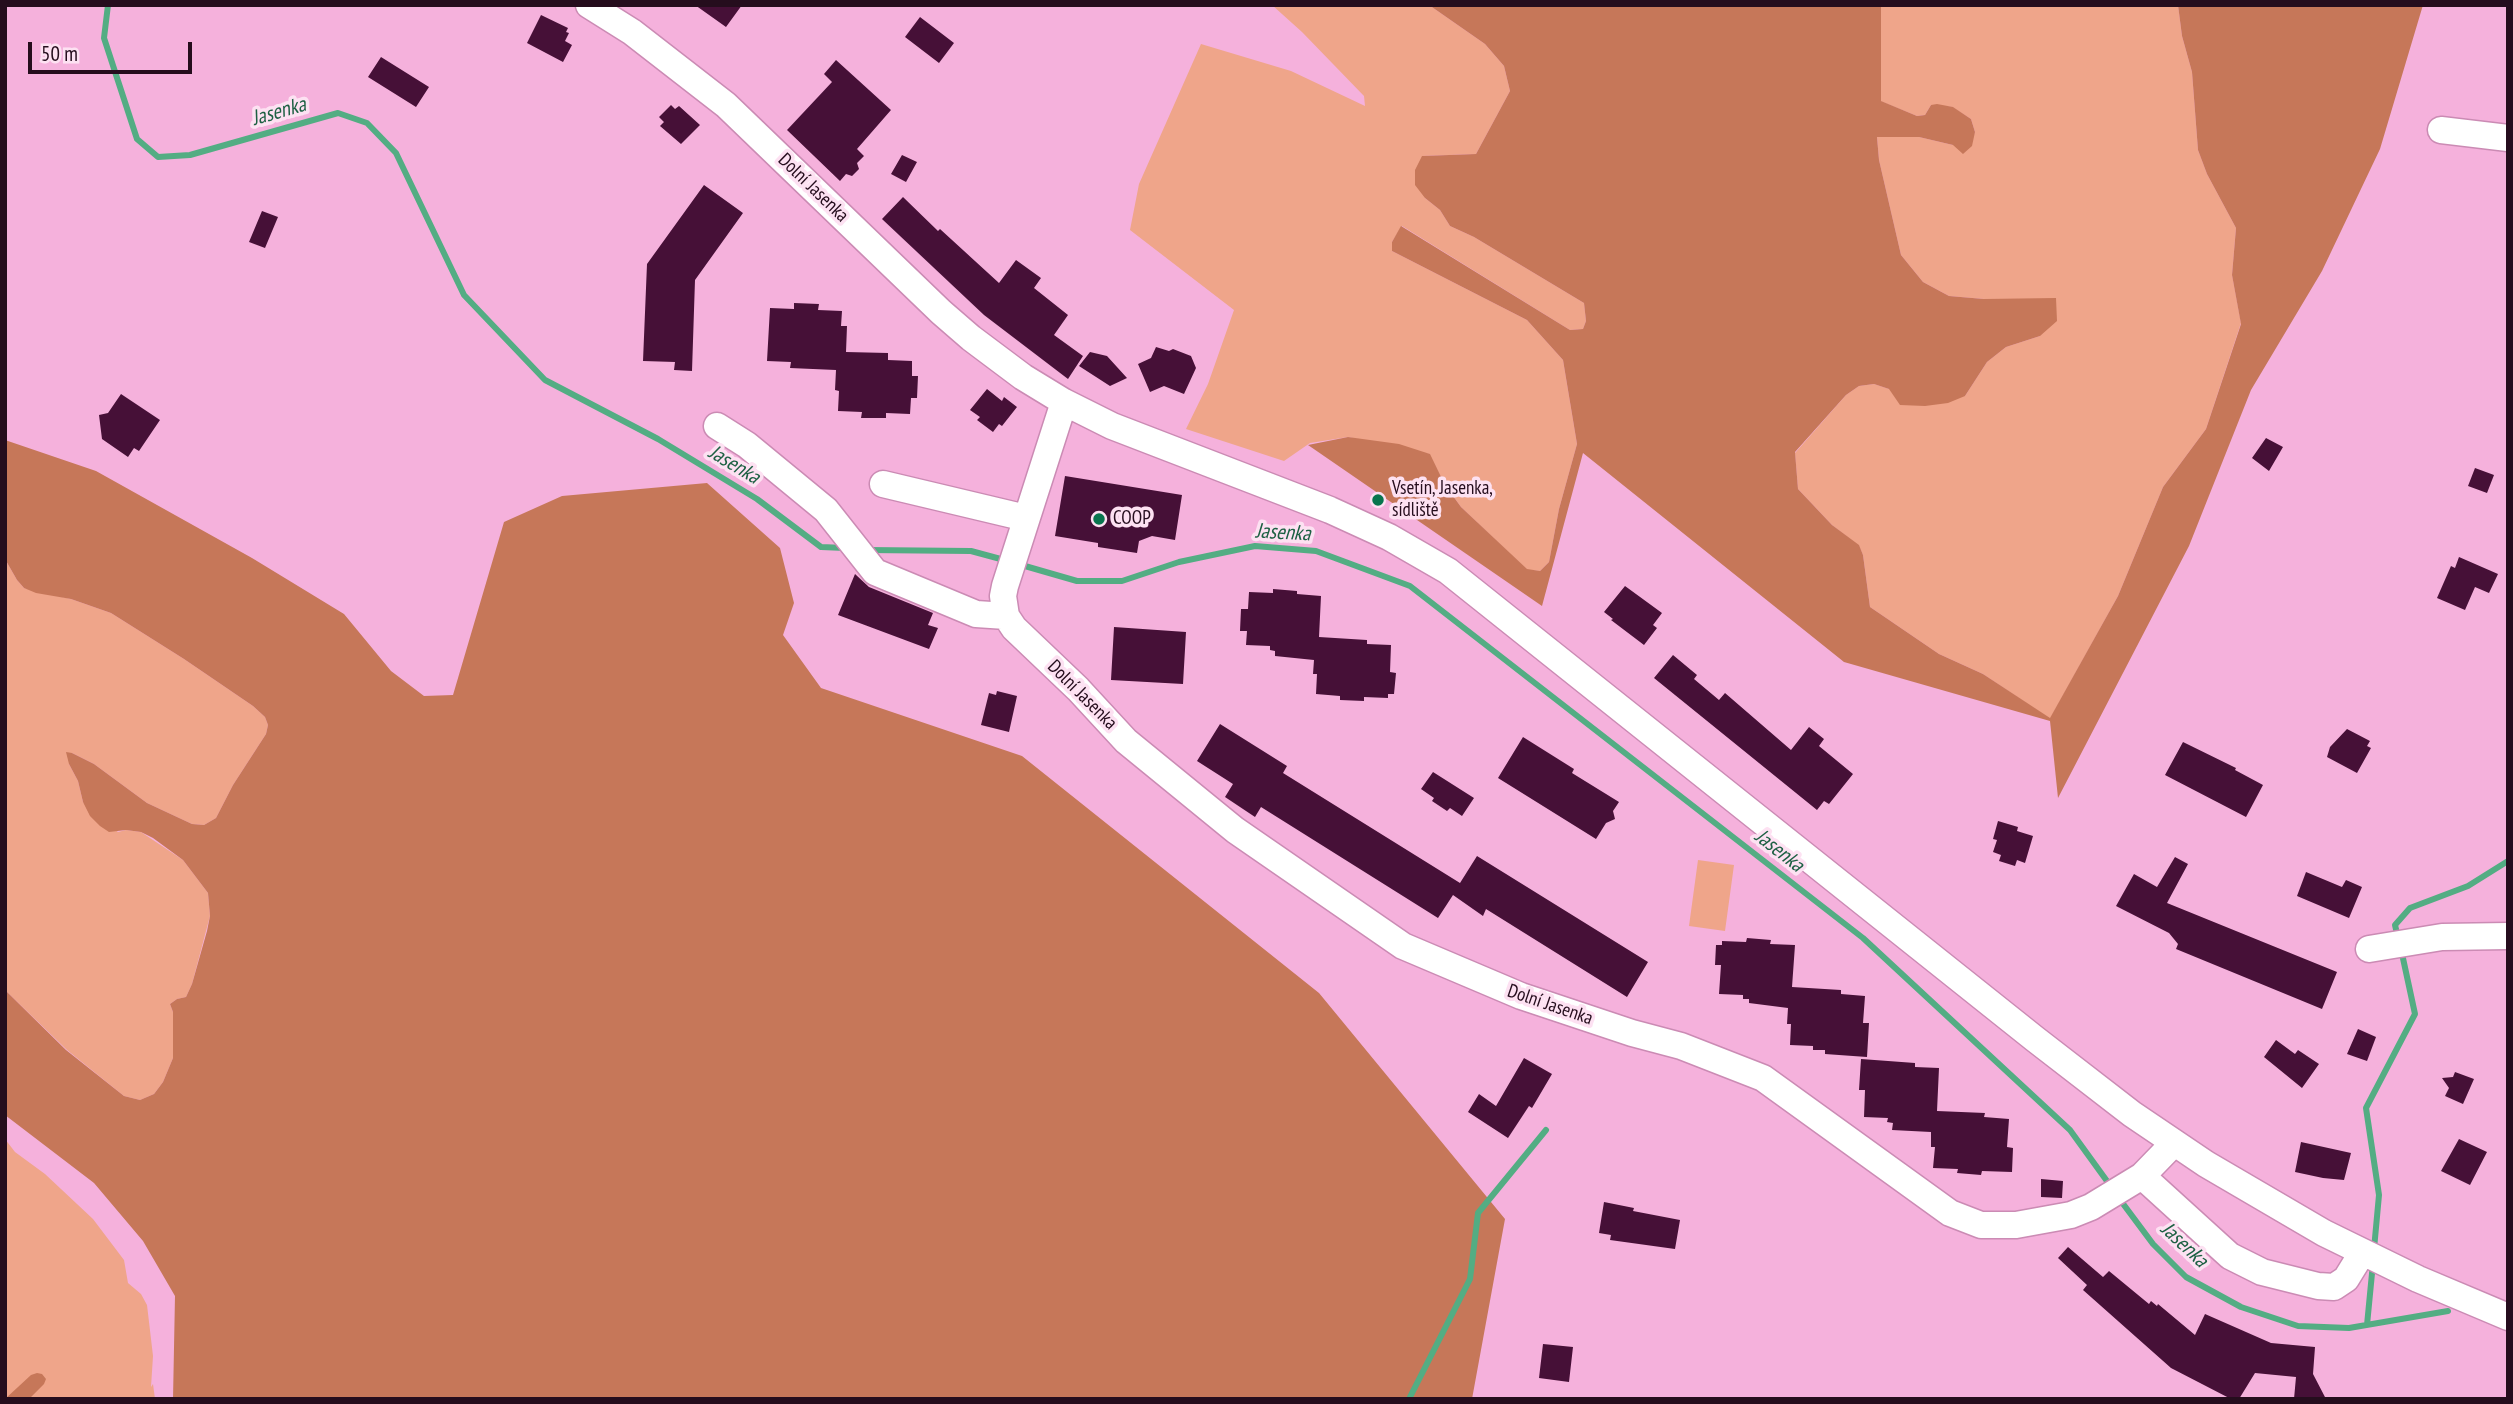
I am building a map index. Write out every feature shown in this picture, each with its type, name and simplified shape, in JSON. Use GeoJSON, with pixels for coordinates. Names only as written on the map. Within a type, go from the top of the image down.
{"type":"FeatureCollection","features":[{"type":"Feature","properties":{"kind":"street","name":"Dolní Jasenka"},"geometry":{"type":"LineString","coordinates":[[589,5],[632,32],[726,105],[971,338],[1023,377],[1064,402],[1112,426],[1358,523],[1448,571],[2035,1040],[2174,1143],[2277,1207],[2371,1257],[2508,1317]]}},
{"type":"Feature","properties":{"kind":"street"},"geometry":{"type":"LineString","coordinates":[[2441,130],[2508,138]]}},
{"type":"Feature","properties":{"kind":"street"},"geometry":{"type":"LineString","coordinates":[[717,426],[747,445],[826,510],[875,572],[976,614],[1006,616],[1003,596],[1005,586],[1064,402]]}},
{"type":"Feature","properties":{"kind":"street"},"geometry":{"type":"LineString","coordinates":[[883,484],[1026,518]]}},
{"type":"Feature","properties":{"kind":"street","name":"Dolní Jasenka"},"geometry":{"type":"LineString","coordinates":[[1006,616],[1014,628],[1126,741],[1235,830],[1403,946],[1521,996],[1632,1033],[1681,1046],[1763,1078],[1950,1213],[1981,1224],[2017,1225],[2071,1215],[2102,1202],[2142,1176],[2174,1143]]}},
{"type":"Feature","properties":{"kind":"street"},"geometry":{"type":"LineString","coordinates":[[2369,950],[2442,937],[2508,936]]}},
{"type":"Feature","properties":{"kind":"street"},"geometry":{"type":"LineString","coordinates":[[2142,1176],[2230,1256],[2262,1272],[2318,1286],[2334,1287],[2371,1257]]}},
{"type":"Feature","properties":{"kind":"shaded area"},"geometry":{"type":"Polygon","coordinates":[[[1272,5],[1429,5],[1485,44],[1504,66],[1510,91],[1476,154],[1422,156],[1425,198],[1440,210],[1450,226],[1474,237],[1584,303],[1586,321],[1583,329],[1570,330],[1402,226],[1392,242],[1392,251],[1527,320],[1563,360],[1577,444],[1559,509],[1549,562],[1540,571],[1527,570],[1461,507],[1445,485],[1429,454],[1348,437],[1310,443],[1284,461],[1186,429],[1208,384],[1234,310],[1130,230],[1139,184],[1201,44],[1291,71],[1365,106],[1364,96],[1272,5]]]}},
{"type":"Feature","properties":{"kind":"shaded area"},"geometry":{"type":"Polygon","coordinates":[[[1429,5],[1881,5],[1881,101],[1917,116],[1925,115],[1931,105],[1953,107],[1971,119],[1975,132],[1972,146],[1963,154],[1953,145],[1919,137],[1877,137],[1879,160],[1901,255],[1923,282],[1949,296],[1984,299],[2056,298],[2057,321],[2040,336],[2006,347],[1987,362],[1965,396],[1948,403],[1900,405],[1889,389],[1874,384],[1859,386],[1846,395],[1795,452],[1798,489],[1832,525],[1859,545],[1863,555],[1870,607],[1939,654],[1983,674],[2050,718],[2118,596],[2163,487],[2206,429],[2241,324],[2232,275],[2236,228],[2207,174],[2198,150],[2192,72],[2182,36],[2178,5],[2423,5],[2380,149],[2322,271],[2251,390],[2189,546],[2058,798],[2050,721],[1844,662],[1583,453],[1542,606],[1308,445],[1348,437],[1399,444],[1430,454],[1445,485],[1461,507],[1527,569],[1540,571],[1549,562],[1559,509],[1577,444],[1563,360],[1527,320],[1392,251],[1392,242],[1401,226],[1570,330],[1583,329],[1586,321],[1584,303],[1474,237],[1450,226],[1440,210],[1425,198],[1415,185],[1415,170],[1422,156],[1476,154],[1510,91],[1504,66],[1485,44],[1429,5]]]}},
{"type":"Feature","properties":{"kind":"shaded area"},"geometry":{"type":"Polygon","coordinates":[[[1881,5],[2178,5],[2182,36],[2192,72],[2198,150],[2207,174],[2236,228],[2232,275],[2241,323],[2206,429],[2163,487],[2118,596],[2050,719],[1983,674],[1939,654],[1870,607],[1863,555],[1859,546],[1832,525],[1798,489],[1795,453],[1846,395],[1859,386],[1874,384],[1889,389],[1965,396],[1987,362],[2006,347],[2040,336],[1984,299],[1949,296],[1923,282],[1901,255],[1879,160],[1877,137],[1919,137],[1953,145],[1972,139],[1975,132],[1971,119],[1952,107],[1931,105],[1925,115],[1917,116],[1880,101],[1881,5]]]}},
{"type":"Feature","properties":{"kind":"shaded area"},"geometry":{"type":"Polygon","coordinates":[[[5,440],[96,471],[252,558],[344,614],[391,671],[424,696],[453,695],[504,522],[562,496],[707,483],[780,548],[794,603],[783,635],[821,688],[1022,756],[1319,993],[1505,1219],[1472,1399],[173,1399],[175,1296],[143,1241],[94,1183],[5,1115],[5,990],[66,1050],[124,1096],[140,1100],[154,1094],[163,1082],[173,1058],[173,1012],[170,1004],[186,997],[192,984],[210,916],[208,893],[183,860],[153,838],[141,832],[109,832],[100,826],[90,816],[83,802],[66,752],[94,764],[147,803],[192,824],[204,825],[216,818],[233,785],[266,734],[268,725],[265,717],[253,706],[111,613],[71,599],[36,593],[24,588],[5,559],[5,440]]]}},
{"type":"Feature","properties":{"kind":"shaded area"},"geometry":{"type":"Polygon","coordinates":[[[5,559],[24,588],[71,599],[111,613],[253,706],[265,717],[268,725],[266,734],[233,785],[216,818],[204,825],[192,824],[147,803],[94,764],[72,753],[69,764],[78,781],[83,802],[118,832],[141,832],[183,860],[208,893],[210,916],[192,984],[186,997],[170,1004],[173,1012],[173,1058],[163,1082],[154,1094],[140,1100],[124,1096],[67,1050],[5,990],[5,559]]]}},
{"type":"Feature","properties":{"kind":"shaded area"},"geometry":{"type":"Polygon","coordinates":[[[1698,860],[1734,865],[1725,931],[1689,926],[1698,860]]]}},
{"type":"Feature","properties":{"kind":"shaded area"},"geometry":{"type":"Polygon","coordinates":[[[5,1139],[15,1152],[45,1174],[93,1219],[124,1260],[128,1283],[141,1294],[147,1305],[153,1356],[151,1387],[153,1384],[155,1399],[5,1399],[5,1139]]]}},
{"type":"Feature","properties":{"kind":"shaded area"},"geometry":{"type":"Polygon","coordinates":[[[37,1373],[46,1379],[29,1399],[5,1399],[31,1375],[37,1373]]]}},
{"type":"Feature","properties":{"kind":"building"},"geometry":{"type":"Polygon","coordinates":[[[695,5],[742,5],[726,27],[695,5]]]}},
{"type":"Feature","properties":{"kind":"building"},"geometry":{"type":"Polygon","coordinates":[[[541,15],[568,28],[565,41],[572,45],[563,62],[527,43],[541,15]]]}},
{"type":"Feature","properties":{"kind":"building"},"geometry":{"type":"Polygon","coordinates":[[[920,17],[954,43],[939,63],[905,37],[920,17]]]}},
{"type":"Feature","properties":{"kind":"building"},"geometry":{"type":"Polygon","coordinates":[[[381,57],[429,87],[416,107],[368,77],[381,57]]]}},
{"type":"Feature","properties":{"kind":"building"},"geometry":{"type":"Polygon","coordinates":[[[836,60],[891,110],[857,149],[864,156],[857,163],[859,169],[852,176],[846,174],[840,181],[787,130],[832,82],[824,74],[836,60]]]}},
{"type":"Feature","properties":{"kind":"building"},"geometry":{"type":"Polygon","coordinates":[[[671,105],[675,109],[679,106],[700,125],[681,144],[660,126],[664,122],[659,117],[671,105]]]}},
{"type":"Feature","properties":{"kind":"building"},"geometry":{"type":"Polygon","coordinates":[[[902,155],[917,162],[906,182],[891,174],[902,155]]]}},
{"type":"Feature","properties":{"kind":"building"},"geometry":{"type":"Polygon","coordinates":[[[704,185],[743,213],[695,280],[692,371],[674,370],[675,362],[643,361],[647,264],[704,185]]]}},
{"type":"Feature","properties":{"kind":"building"},"geometry":{"type":"Polygon","coordinates":[[[903,197],[999,283],[1016,260],[1041,278],[1034,288],[1068,315],[1054,335],[1083,356],[1068,379],[984,315],[882,219],[903,197]]]}},
{"type":"Feature","properties":{"kind":"building"},"geometry":{"type":"Polygon","coordinates":[[[262,211],[278,217],[265,248],[249,242],[262,211]]]}},
{"type":"Feature","properties":{"kind":"building"},"geometry":{"type":"Polygon","coordinates":[[[794,303],[819,304],[818,310],[842,311],[841,326],[847,326],[846,352],[888,353],[888,360],[912,361],[912,376],[918,376],[917,398],[911,398],[910,414],[886,413],[886,418],[861,418],[862,412],[838,411],[836,370],[790,368],[791,362],[767,361],[770,308],[794,309],[794,303]]]}},
{"type":"Feature","properties":{"kind":"building"},"geometry":{"type":"Polygon","coordinates":[[[1156,347],[1169,351],[1173,349],[1191,356],[1196,368],[1184,394],[1164,386],[1150,392],[1138,364],[1151,358],[1156,347]]]}},
{"type":"Feature","properties":{"kind":"building"},"geometry":{"type":"Polygon","coordinates":[[[1090,352],[1107,356],[1127,378],[1110,386],[1079,366],[1090,352]]]}},
{"type":"Feature","properties":{"kind":"building"},"geometry":{"type":"Polygon","coordinates":[[[987,389],[1002,401],[1004,397],[1017,407],[1002,426],[999,424],[993,432],[977,420],[980,417],[970,410],[987,389]]]}},
{"type":"Feature","properties":{"kind":"building"},"geometry":{"type":"Polygon","coordinates":[[[121,394],[160,420],[139,451],[134,448],[128,457],[102,439],[99,415],[108,413],[121,394]]]}},
{"type":"Feature","properties":{"kind":"building"},"geometry":{"type":"Polygon","coordinates":[[[2266,438],[2283,447],[2269,471],[2252,458],[2266,438]]]}},
{"type":"Feature","properties":{"kind":"building"},"geometry":{"type":"Polygon","coordinates":[[[2475,468],[2494,475],[2487,493],[2468,486],[2475,468]]]}},
{"type":"Feature","properties":{"kind":"building","name":"COOP"},"geometry":{"type":"Polygon","coordinates":[[[1065,476],[1182,495],[1175,540],[1152,536],[1139,541],[1137,553],[1055,536],[1065,476]]]}},
{"type":"Feature","properties":{"kind":"building"},"geometry":{"type":"Polygon","coordinates":[[[2459,557],[2498,574],[2489,593],[2475,587],[2465,610],[2437,598],[2451,566],[2455,568],[2459,557]]]}},
{"type":"Feature","properties":{"kind":"building"},"geometry":{"type":"Polygon","coordinates":[[[855,574],[869,587],[933,613],[928,625],[938,628],[929,649],[838,615],[855,574]]]}},
{"type":"Feature","properties":{"kind":"building"},"geometry":{"type":"Polygon","coordinates":[[[1625,586],[1662,613],[1653,625],[1657,628],[1644,645],[1604,612],[1625,586]]]}},
{"type":"Feature","properties":{"kind":"building"},"geometry":{"type":"Polygon","coordinates":[[[1273,589],[1321,596],[1319,637],[1367,640],[1367,644],[1391,645],[1390,672],[1396,673],[1394,694],[1388,694],[1388,698],[1364,697],[1364,701],[1340,700],[1340,696],[1316,694],[1317,674],[1313,674],[1314,660],[1275,656],[1275,651],[1270,650],[1270,646],[1246,645],[1247,631],[1240,631],[1241,609],[1248,609],[1249,592],[1273,593],[1273,589]]]}},
{"type":"Feature","properties":{"kind":"building"},"geometry":{"type":"Polygon","coordinates":[[[1114,627],[1186,632],[1183,684],[1111,680],[1114,627]]]}},
{"type":"Feature","properties":{"kind":"building"},"geometry":{"type":"Polygon","coordinates":[[[1673,655],[1697,675],[1694,679],[1719,700],[1725,693],[1791,750],[1809,727],[1824,739],[1819,746],[1853,774],[1829,804],[1824,801],[1817,810],[1654,678],[1673,655]]]}},
{"type":"Feature","properties":{"kind":"building"},"geometry":{"type":"Polygon","coordinates":[[[997,691],[1017,696],[1009,732],[981,725],[989,693],[996,695],[997,691]]]}},
{"type":"Feature","properties":{"kind":"building"},"geometry":{"type":"Polygon","coordinates":[[[1220,724],[1287,766],[1283,773],[1460,883],[1477,856],[1648,962],[1627,997],[1486,909],[1483,916],[1453,895],[1438,918],[1261,807],[1255,817],[1225,797],[1233,784],[1197,761],[1220,724]]]}},
{"type":"Feature","properties":{"kind":"building"},"geometry":{"type":"Polygon","coordinates":[[[2347,729],[2370,741],[2367,746],[2371,748],[2357,773],[2327,757],[2330,747],[2347,729]]]}},
{"type":"Feature","properties":{"kind":"building"},"geometry":{"type":"Polygon","coordinates":[[[1523,737],[1574,769],[1572,773],[1619,802],[1613,811],[1615,819],[1606,823],[1596,839],[1498,778],[1523,737]]]}},
{"type":"Feature","properties":{"kind":"building"},"geometry":{"type":"Polygon","coordinates":[[[2183,742],[2236,768],[2235,770],[2263,785],[2246,817],[2165,775],[2183,742]]]}},
{"type":"Feature","properties":{"kind":"building"},"geometry":{"type":"Polygon","coordinates":[[[1433,772],[1474,798],[1462,816],[1450,808],[1447,811],[1421,789],[1433,772]]]}},
{"type":"Feature","properties":{"kind":"building"},"geometry":{"type":"Polygon","coordinates":[[[1998,821],[2018,827],[2017,831],[2033,836],[2025,863],[2017,860],[2015,866],[1999,861],[2001,855],[1993,852],[1998,821]]]}},
{"type":"Feature","properties":{"kind":"building"},"geometry":{"type":"Polygon","coordinates":[[[2175,857],[2188,864],[2167,903],[2337,972],[2322,1009],[2176,949],[2178,944],[2169,933],[2116,906],[2134,874],[2157,887],[2175,857]]]}},
{"type":"Feature","properties":{"kind":"building"},"geometry":{"type":"Polygon","coordinates":[[[2306,872],[2342,887],[2346,880],[2362,887],[2349,918],[2297,896],[2306,872]]]}},
{"type":"Feature","properties":{"kind":"building"},"geometry":{"type":"Polygon","coordinates":[[[1747,938],[1771,940],[1770,944],[1795,945],[1792,987],[1841,990],[1841,994],[1865,996],[1863,1023],[1869,1023],[1867,1057],[1825,1054],[1825,1050],[1813,1050],[1813,1046],[1790,1045],[1791,1024],[1787,1024],[1788,1008],[1749,1003],[1749,999],[1743,999],[1743,995],[1719,994],[1721,965],[1715,965],[1716,945],[1722,945],[1722,941],[1746,942],[1747,938]]]}},
{"type":"Feature","properties":{"kind":"building"},"geometry":{"type":"Polygon","coordinates":[[[2358,1029],[2376,1037],[2367,1061],[2347,1054],[2358,1029]]]}},
{"type":"Feature","properties":{"kind":"building"},"geometry":{"type":"Polygon","coordinates":[[[2276,1040],[2295,1054],[2298,1050],[2319,1064],[2302,1088],[2264,1057],[2276,1040]]]}},
{"type":"Feature","properties":{"kind":"building"},"geometry":{"type":"Polygon","coordinates":[[[1524,1058],[1552,1074],[1532,1108],[1529,1106],[1508,1138],[1468,1112],[1479,1094],[1496,1106],[1524,1058]]]}},
{"type":"Feature","properties":{"kind":"building"},"geometry":{"type":"Polygon","coordinates":[[[1861,1059],[1915,1063],[1915,1067],[1939,1068],[1937,1111],[1985,1113],[1984,1117],[2009,1119],[2007,1147],[2013,1148],[2012,1172],[1982,1171],[1981,1175],[1957,1173],[1958,1169],[1933,1168],[1935,1147],[1931,1147],[1931,1132],[1892,1130],[1893,1123],[1887,1122],[1888,1118],[1864,1117],[1865,1090],[1859,1090],[1861,1059]]]}},
{"type":"Feature","properties":{"kind":"building"},"geometry":{"type":"Polygon","coordinates":[[[2455,1072],[2474,1079],[2463,1104],[2445,1096],[2449,1088],[2442,1078],[2453,1077],[2455,1072]]]}},
{"type":"Feature","properties":{"kind":"building"},"geometry":{"type":"Polygon","coordinates":[[[2459,1139],[2487,1152],[2470,1185],[2441,1171],[2459,1139]]]}},
{"type":"Feature","properties":{"kind":"building"},"geometry":{"type":"Polygon","coordinates":[[[2301,1142],[2351,1153],[2344,1180],[2295,1172],[2301,1142]]]}},
{"type":"Feature","properties":{"kind":"building"},"geometry":{"type":"Polygon","coordinates":[[[2041,1179],[2063,1181],[2062,1198],[2041,1197],[2041,1179]]]}},
{"type":"Feature","properties":{"kind":"building"},"geometry":{"type":"Polygon","coordinates":[[[1604,1202],[1680,1220],[1675,1249],[1610,1240],[1611,1235],[1599,1233],[1604,1202]]]}},
{"type":"Feature","properties":{"kind":"building"},"geometry":{"type":"Polygon","coordinates":[[[2068,1247],[2103,1277],[2109,1271],[2149,1304],[2151,1301],[2157,1306],[2158,1304],[2195,1335],[2205,1314],[2271,1343],[2315,1347],[2313,1374],[2326,1399],[2294,1399],[2296,1377],[2255,1373],[2239,1399],[2231,1399],[2171,1368],[2083,1290],[2087,1285],[2058,1258],[2068,1247]]]}},
{"type":"Feature","properties":{"kind":"building"},"geometry":{"type":"Polygon","coordinates":[[[1543,1344],[1573,1347],[1569,1382],[1539,1378],[1543,1344]]]}},
{"type":"Feature","properties":{"kind":"waterway","name":"Jasenka"},"geometry":{"type":"LineString","coordinates":[[108,5],[104,38],[137,139],[158,157],[190,155],[338,113],[367,123],[396,153],[464,295],[545,380],[658,439],[757,499],[821,547],[845,548]]}},
{"type":"Feature","properties":{"kind":"waterway","name":"Jasenka"},"geometry":{"type":"LineString","coordinates":[[1018,564],[1077,581],[1122,581],[1179,562],[1255,546],[1316,551],[1410,586],[1863,938],[2070,1130],[2112,1188]]}},
{"type":"Feature","properties":{"kind":"waterway","name":"Jasenka"},"geometry":{"type":"LineString","coordinates":[[866,550],[971,551],[1008,561]]}},
{"type":"Feature","properties":{"kind":"waterway"},"geometry":{"type":"LineString","coordinates":[[2398,938],[2395,925],[2410,908],[2468,886],[2508,861]]}},
{"type":"Feature","properties":{"kind":"waterway"},"geometry":{"type":"LineString","coordinates":[[2374,1249],[2379,1195],[2366,1108],[2415,1014],[2401,949]]}},
{"type":"Feature","properties":{"kind":"waterway"},"geometry":{"type":"LineString","coordinates":[[1409,1399],[1470,1279],[1478,1213],[1546,1130]]}},
{"type":"Feature","properties":{"kind":"waterway","name":"Jasenka"},"geometry":{"type":"LineString","coordinates":[[2118,1197],[2153,1244],[2186,1277],[2241,1307],[2298,1326],[2349,1328],[2448,1311]]}},
{"type":"Feature","properties":{"kind":"waterway"},"geometry":{"type":"LineString","coordinates":[[2367,1325],[2373,1263]]}},
{"type":"Feature","properties":{"kind":"place","name":"Vsetín, Jasenka, sídliště"},"geometry":{"type":"Point","coordinates":[1378,500]}},
{"type":"Feature","properties":{"kind":"place","name":"COOP"},"geometry":{"type":"Point","coordinates":[1099,519]}}]}
